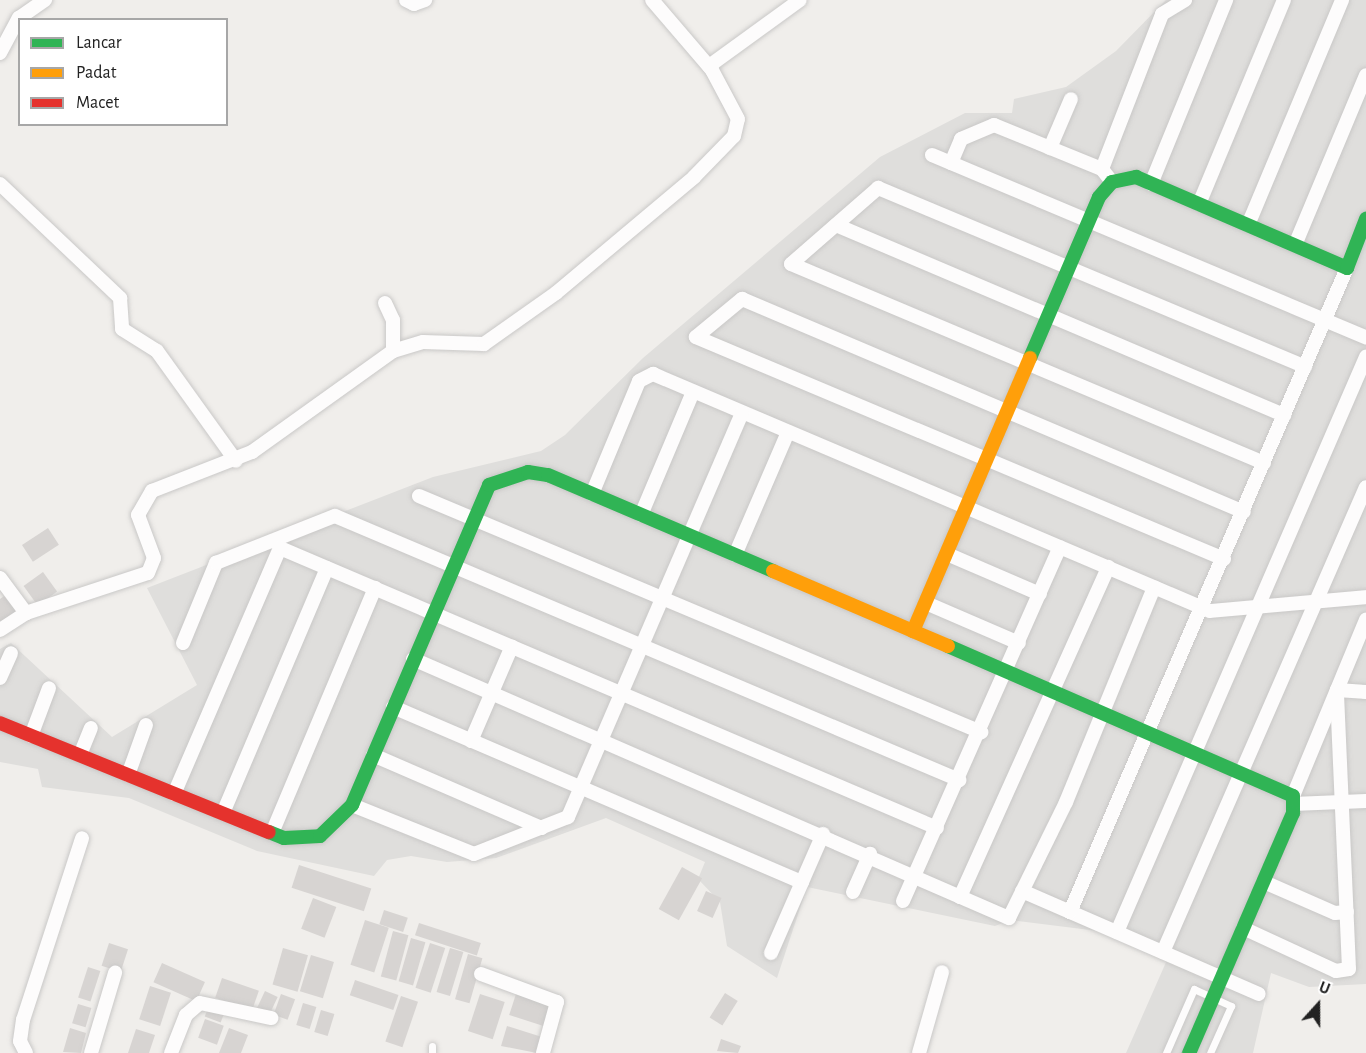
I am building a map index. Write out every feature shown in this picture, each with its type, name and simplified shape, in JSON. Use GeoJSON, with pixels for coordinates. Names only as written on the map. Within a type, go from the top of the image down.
{"type":"FeatureCollection","features":[{"type":"Feature","properties":{"kind":"street"},"geometry":{"type":"LineString","coordinates":[[19,18],[45,0]]}},
{"type":"Feature","properties":{"kind":"street"},"geometry":{"type":"LineString","coordinates":[[406,0],[414,4],[425,0]]}},
{"type":"Feature","properties":{"kind":"street"},"geometry":{"type":"LineString","coordinates":[[0,630],[26,613],[148,573],[154,558],[138,515],[147,496],[236,461],[393,351],[423,342],[484,344],[556,293],[694,177],[738,129],[710,66],[652,0]]}},
{"type":"Feature","properties":{"kind":"street"},"geometry":{"type":"LineString","coordinates":[[710,66],[801,0]]}},
{"type":"Feature","properties":{"kind":"street"},"geometry":{"type":"LineString","coordinates":[[1102,169],[1162,14],[1185,0]]}},
{"type":"Feature","properties":{"kind":"street"},"geometry":{"type":"LineString","coordinates":[[1199,204],[1284,0]]}},
{"type":"Feature","properties":{"kind":"street"},"geometry":{"type":"LineString","coordinates":[[1248,225],[1342,0]]}},
{"type":"Feature","properties":{"kind":"street"},"geometry":{"type":"LineString","coordinates":[[1151,184],[1222,1]]}},
{"type":"Feature","properties":{"kind":"street"},"geometry":{"type":"LineString","coordinates":[[0,53],[18,20]]}},
{"type":"Feature","properties":{"kind":"street"},"geometry":{"type":"LineString","coordinates":[[1295,245],[1366,75]]}},
{"type":"Feature","properties":{"kind":"street"},"geometry":{"type":"LineString","coordinates":[[1050,148],[1071,99]]}},
{"type":"Feature","properties":{"kind":"street"},"geometry":{"type":"LineString","coordinates":[[951,163],[961,139],[994,125],[1102,169],[1112,182]]}},
{"type":"Feature","properties":{"kind":"street"},"geometry":{"type":"LineString","coordinates":[[932,155],[1366,338]]}},
{"type":"Feature","properties":{"kind":"street"},"geometry":{"type":"LineString","coordinates":[[913,631],[1011,412],[1089,221],[1112,182],[1136,177],[1347,268]]}},
{"type":"Feature","properties":{"kind":"street"},"geometry":{"type":"LineString","coordinates":[[0,184],[120,298],[122,329],[157,351],[236,461]]}},
{"type":"Feature","properties":{"kind":"street"},"geometry":{"type":"LineString","coordinates":[[1264,463],[791,264],[878,188],[1305,367]]}},
{"type":"Feature","properties":{"kind":"street"},"geometry":{"type":"LineString","coordinates":[[836,225],[1284,415]]}},
{"type":"Feature","properties":{"kind":"street"},"geometry":{"type":"LineString","coordinates":[[1070,912],[1151,731],[1365,226]]}},
{"type":"Feature","properties":{"kind":"street"},"geometry":{"type":"LineString","coordinates":[[1224,559],[696,337],[742,298],[1244,512]]}},
{"type":"Feature","properties":{"kind":"street"},"geometry":{"type":"LineString","coordinates":[[385,303],[393,320],[393,351]]}},
{"type":"Feature","properties":{"kind":"street"},"geometry":{"type":"LineString","coordinates":[[1117,932],[1366,357]]}},
{"type":"Feature","properties":{"kind":"street"},"geometry":{"type":"LineString","coordinates":[[592,494],[639,381],[653,374],[1203,608],[1258,607],[1366,597]]}},
{"type":"Feature","properties":{"kind":"street"},"geometry":{"type":"LineString","coordinates":[[641,515],[693,392]]}},
{"type":"Feature","properties":{"kind":"street"},"geometry":{"type":"LineString","coordinates":[[352,805],[463,852],[484,852],[568,817],[660,598],[742,413]]}},
{"type":"Feature","properties":{"kind":"street"},"geometry":{"type":"LineString","coordinates":[[735,555],[788,432]]}},
{"type":"Feature","properties":{"kind":"street"},"geometry":{"type":"LineString","coordinates":[[0,723],[272,833],[301,841],[320,836],[352,805],[472,518],[489,485],[507,475],[548,475],[1246,772],[1293,800],[1366,801]]}},
{"type":"Feature","properties":{"kind":"street"},"geometry":{"type":"LineString","coordinates":[[1163,952],[1246,772],[1316,601],[1366,487]]}},
{"type":"Feature","properties":{"kind":"street"},"geometry":{"type":"LineString","coordinates":[[419,496],[981,732]]}},
{"type":"Feature","properties":{"kind":"street"},"geometry":{"type":"LineString","coordinates":[[183,643],[216,563],[335,516],[959,780]]}},
{"type":"Feature","properties":{"kind":"street"},"geometry":{"type":"LineString","coordinates":[[903,901],[981,732],[1060,546]]}},
{"type":"Feature","properties":{"kind":"street"},"geometry":{"type":"LineString","coordinates":[[174,794],[280,548],[937,828]]}},
{"type":"Feature","properties":{"kind":"street"},"geometry":{"type":"LineString","coordinates":[[947,554],[1040,594]]}},
{"type":"Feature","properties":{"kind":"street"},"geometry":{"type":"LineString","coordinates":[[223,813],[327,567]]}},
{"type":"Feature","properties":{"kind":"street"},"geometry":{"type":"LineString","coordinates":[[960,897],[1108,567]]}},
{"type":"Feature","properties":{"kind":"street"},"geometry":{"type":"LineString","coordinates":[[0,578],[26,613]]}},
{"type":"Feature","properties":{"kind":"street"},"geometry":{"type":"LineString","coordinates":[[413,659],[870,854],[1009,918],[1103,711],[1154,587]]}},
{"type":"Feature","properties":{"kind":"street"},"geometry":{"type":"LineString","coordinates":[[272,833],[375,588]]}},
{"type":"Feature","properties":{"kind":"street"},"geometry":{"type":"LineString","coordinates":[[926,603],[1019,643]]}},
{"type":"Feature","properties":{"kind":"street"},"geometry":{"type":"LineString","coordinates":[[433,612],[620,692]]}},
{"type":"Feature","properties":{"kind":"street"},"geometry":{"type":"LineString","coordinates":[[1189,1053],[1264,882],[1293,800],[1337,690],[1363,638],[1366,620]]}},
{"type":"Feature","properties":{"kind":"street"},"geometry":{"type":"LineString","coordinates":[[471,741],[512,646]]}},
{"type":"Feature","properties":{"kind":"street"},"geometry":{"type":"LineString","coordinates":[[0,678],[11,652]]}},
{"type":"Feature","properties":{"kind":"street"},"geometry":{"type":"LineString","coordinates":[[31,735],[50,688]]}},
{"type":"Feature","properties":{"kind":"street"},"geometry":{"type":"LineString","coordinates":[[1337,690],[1366,692]]}},
{"type":"Feature","properties":{"kind":"street"},"geometry":{"type":"LineString","coordinates":[[1243,928],[1336,971],[1349,969],[1337,690]]}},
{"type":"Feature","properties":{"kind":"street"},"geometry":{"type":"LineString","coordinates":[[393,707],[802,882]]}},
{"type":"Feature","properties":{"kind":"street"},"geometry":{"type":"LineString","coordinates":[[128,775],[146,725]]}},
{"type":"Feature","properties":{"kind":"street"},"geometry":{"type":"LineString","coordinates":[[80,755],[91,728]]}},
{"type":"Feature","properties":{"kind":"street"},"geometry":{"type":"LineString","coordinates":[[373,756],[542,828]]}},
{"type":"Feature","properties":{"kind":"street"},"geometry":{"type":"LineString","coordinates":[[771,953],[823,834]]}},
{"type":"Feature","properties":{"kind":"street"},"geometry":{"type":"LineString","coordinates":[[26,1053],[20,1041],[22,1020],[82,838]]}},
{"type":"Feature","properties":{"kind":"street"},"geometry":{"type":"LineString","coordinates":[[853,891],[870,854]]}},
{"type":"Feature","properties":{"kind":"street"},"geometry":{"type":"LineString","coordinates":[[1264,882],[1335,913],[1347,912]]}},
{"type":"Feature","properties":{"kind":"street"},"geometry":{"type":"LineString","coordinates":[[1022,891],[1259,994]]}},
{"type":"Feature","properties":{"kind":"street"},"geometry":{"type":"LineString","coordinates":[[919,1053],[942,972]]}},
{"type":"Feature","properties":{"kind":"street"},"geometry":{"type":"LineString","coordinates":[[91,1053],[115,973]]}},
{"type":"Feature","properties":{"kind":"street"},"geometry":{"type":"LineString","coordinates":[[481,974],[557,1002],[543,1053]]}},
{"type":"Feature","properties":{"kind":"street"},"geometry":{"type":"LineString","coordinates":[[171,1053],[186,1015],[200,1003],[271,1018]]}},
{"type":"Feature","properties":{"kind":"lane"},"geometry":{"type":"LineString","coordinates":[[1166,1053],[1194,989],[1231,1006],[1210,1053]]}},
{"type":"Feature","properties":{"kind":"shaded area"},"geometry":{"type":"Polygon","coordinates":[[[1166,0],[1366,0],[1366,984],[1309,987],[1271,973],[1253,1053],[1126,1053],[1167,960],[1114,933],[1011,920],[995,926],[807,887],[777,978],[727,946],[720,902],[698,879],[705,862],[606,818],[496,858],[447,862],[411,856],[387,860],[374,876],[257,851],[129,798],[42,787],[38,769],[0,762],[0,649],[11,643],[112,737],[197,685],[147,588],[433,477],[541,451],[565,435],[643,358],[880,157],[965,113],[1012,113],[1014,99],[1066,87],[1116,51],[1166,0]]]}},
{"type":"Feature","properties":{"kind":"building"},"geometry":{"type":"Polygon","coordinates":[[[48,528],[59,545],[33,562],[22,545],[48,528]]]}},
{"type":"Feature","properties":{"kind":"building"},"geometry":{"type":"Polygon","coordinates":[[[43,572],[57,591],[38,606],[24,586],[43,572]]]}},
{"type":"Feature","properties":{"kind":"building"},"geometry":{"type":"Polygon","coordinates":[[[4,596],[16,611],[0,623],[0,599],[4,596]]]}},
{"type":"Feature","properties":{"kind":"building"},"geometry":{"type":"Polygon","coordinates":[[[299,865],[371,888],[364,911],[292,888],[299,865]]]}},
{"type":"Feature","properties":{"kind":"building"},"geometry":{"type":"Polygon","coordinates":[[[682,867],[702,878],[679,920],[659,909],[682,867]]]}},
{"type":"Feature","properties":{"kind":"building"},"geometry":{"type":"Polygon","coordinates":[[[706,891],[722,898],[713,918],[697,911],[706,891]]]}},
{"type":"Feature","properties":{"kind":"building"},"geometry":{"type":"Polygon","coordinates":[[[313,898],[336,907],[325,938],[301,929],[313,898]]]}},
{"type":"Feature","properties":{"kind":"building"},"geometry":{"type":"Polygon","coordinates":[[[384,910],[408,918],[403,932],[379,924],[384,910]]]}},
{"type":"Feature","properties":{"kind":"building"},"geometry":{"type":"Polygon","coordinates":[[[365,920],[389,928],[374,972],[350,965],[365,920]]]}},
{"type":"Feature","properties":{"kind":"building"},"geometry":{"type":"Polygon","coordinates":[[[419,923],[481,943],[477,955],[415,935],[419,923]]]}},
{"type":"Feature","properties":{"kind":"building"},"geometry":{"type":"Polygon","coordinates":[[[393,931],[408,935],[396,981],[381,976],[393,931]]]}},
{"type":"Feature","properties":{"kind":"building"},"geometry":{"type":"Polygon","coordinates":[[[411,938],[425,942],[413,985],[399,981],[411,938]]]}},
{"type":"Feature","properties":{"kind":"building"},"geometry":{"type":"Polygon","coordinates":[[[109,943],[128,949],[121,972],[102,966],[109,943]]]}},
{"type":"Feature","properties":{"kind":"building"},"geometry":{"type":"Polygon","coordinates":[[[430,943],[445,948],[431,993],[415,988],[430,943]]]}},
{"type":"Feature","properties":{"kind":"building"},"geometry":{"type":"Polygon","coordinates":[[[283,948],[308,955],[298,992],[273,985],[283,948]]]}},
{"type":"Feature","properties":{"kind":"building"},"geometry":{"type":"Polygon","coordinates":[[[450,948],[463,952],[450,996],[437,992],[450,948]]]}},
{"type":"Feature","properties":{"kind":"building"},"geometry":{"type":"Polygon","coordinates":[[[468,954],[482,958],[469,1003],[455,999],[468,954]]]}},
{"type":"Feature","properties":{"kind":"building"},"geometry":{"type":"Polygon","coordinates":[[[311,955],[334,962],[323,998],[300,991],[311,955]]]}},
{"type":"Feature","properties":{"kind":"building"},"geometry":{"type":"Polygon","coordinates":[[[162,963],[205,982],[196,1001],[153,982],[162,963]]]}},
{"type":"Feature","properties":{"kind":"building"},"geometry":{"type":"Polygon","coordinates":[[[88,967],[100,971],[90,1001],[78,997],[88,967]]]}},
{"type":"Feature","properties":{"kind":"building"},"geometry":{"type":"Polygon","coordinates":[[[222,978],[259,991],[252,1011],[215,998],[222,978]]]}},
{"type":"Feature","properties":{"kind":"building"},"geometry":{"type":"Polygon","coordinates":[[[355,980],[398,995],[393,1010],[350,995],[355,980]]]}},
{"type":"Feature","properties":{"kind":"building"},"geometry":{"type":"Polygon","coordinates":[[[150,986],[171,993],[160,1026],[139,1019],[150,986]]]}},
{"type":"Feature","properties":{"kind":"building"},"geometry":{"type":"Polygon","coordinates":[[[265,991],[278,997],[268,1018],[255,1012],[265,991]]]}},
{"type":"Feature","properties":{"kind":"building"},"geometry":{"type":"Polygon","coordinates":[[[725,993],[738,1001],[722,1026],[710,1018],[725,993]]]}},
{"type":"Feature","properties":{"kind":"building"},"geometry":{"type":"Polygon","coordinates":[[[281,994],[295,999],[288,1020],[273,1015],[281,994]]]}},
{"type":"Feature","properties":{"kind":"building"},"geometry":{"type":"Polygon","coordinates":[[[480,994],[505,1002],[493,1039],[468,1031],[480,994]]]}},
{"type":"Feature","properties":{"kind":"building"},"geometry":{"type":"Polygon","coordinates":[[[516,994],[554,1006],[547,1027],[509,1015],[516,994]]]}},
{"type":"Feature","properties":{"kind":"building"},"geometry":{"type":"Polygon","coordinates":[[[401,996],[418,1002],[402,1047],[385,1041],[401,996]]]}},
{"type":"Feature","properties":{"kind":"building"},"geometry":{"type":"Polygon","coordinates":[[[303,1003],[316,1007],[310,1029],[296,1025],[303,1003]]]}},
{"type":"Feature","properties":{"kind":"building"},"geometry":{"type":"Polygon","coordinates":[[[78,1004],[91,1008],[86,1027],[72,1023],[78,1004]]]}},
{"type":"Feature","properties":{"kind":"building"},"geometry":{"type":"Polygon","coordinates":[[[208,1008],[224,1014],[221,1022],[205,1016],[208,1008]]]}},
{"type":"Feature","properties":{"kind":"building"},"geometry":{"type":"Polygon","coordinates":[[[321,1010],[334,1014],[328,1036],[314,1032],[321,1010]]]}},
{"type":"Feature","properties":{"kind":"building"},"geometry":{"type":"Polygon","coordinates":[[[205,1019],[224,1026],[217,1045],[198,1038],[205,1019]]]}},
{"type":"Feature","properties":{"kind":"building"},"geometry":{"type":"Polygon","coordinates":[[[507,1026],[542,1037],[537,1053],[501,1046],[507,1026]]]}},
{"type":"Feature","properties":{"kind":"building"},"geometry":{"type":"Polygon","coordinates":[[[70,1028],[86,1033],[81,1053],[63,1052],[70,1028]]]}},
{"type":"Feature","properties":{"kind":"building"},"geometry":{"type":"Polygon","coordinates":[[[229,1028],[248,1035],[241,1053],[219,1053],[229,1028]]]}},
{"type":"Feature","properties":{"kind":"building"},"geometry":{"type":"Polygon","coordinates":[[[136,1029],[155,1035],[149,1053],[128,1053],[136,1029]]]}},
{"type":"Feature","properties":{"kind":"building"},"geometry":{"type":"Polygon","coordinates":[[[721,1039],[741,1046],[738,1053],[717,1051],[721,1039]]]}},
{"type":"Feature","properties":{"kind":"traffic: fast"},"geometry":{"type":"LineString","coordinates":[[1030,358],[1099,197],[1112,182],[1136,177],[1347,268],[1366,219]]}},
{"type":"Feature","properties":{"kind":"traffic: fast"},"geometry":{"type":"LineString","coordinates":[[269,832],[284,838],[320,836],[352,805],[489,485],[528,472],[548,475],[773,571]]}},
{"type":"Feature","properties":{"kind":"traffic: fast"},"geometry":{"type":"LineString","coordinates":[[948,646],[1293,796],[1293,813],[1189,1053]]}},
{"type":"Feature","properties":{"kind":"traffic: slow"},"geometry":{"type":"LineString","coordinates":[[948,646],[913,631],[1030,358]]}},
{"type":"Feature","properties":{"kind":"traffic: slow"},"geometry":{"type":"LineString","coordinates":[[773,571],[913,631]]}},
{"type":"Feature","properties":{"kind":"traffic: jam"},"geometry":{"type":"LineString","coordinates":[[0,723],[269,832]]}}]}
